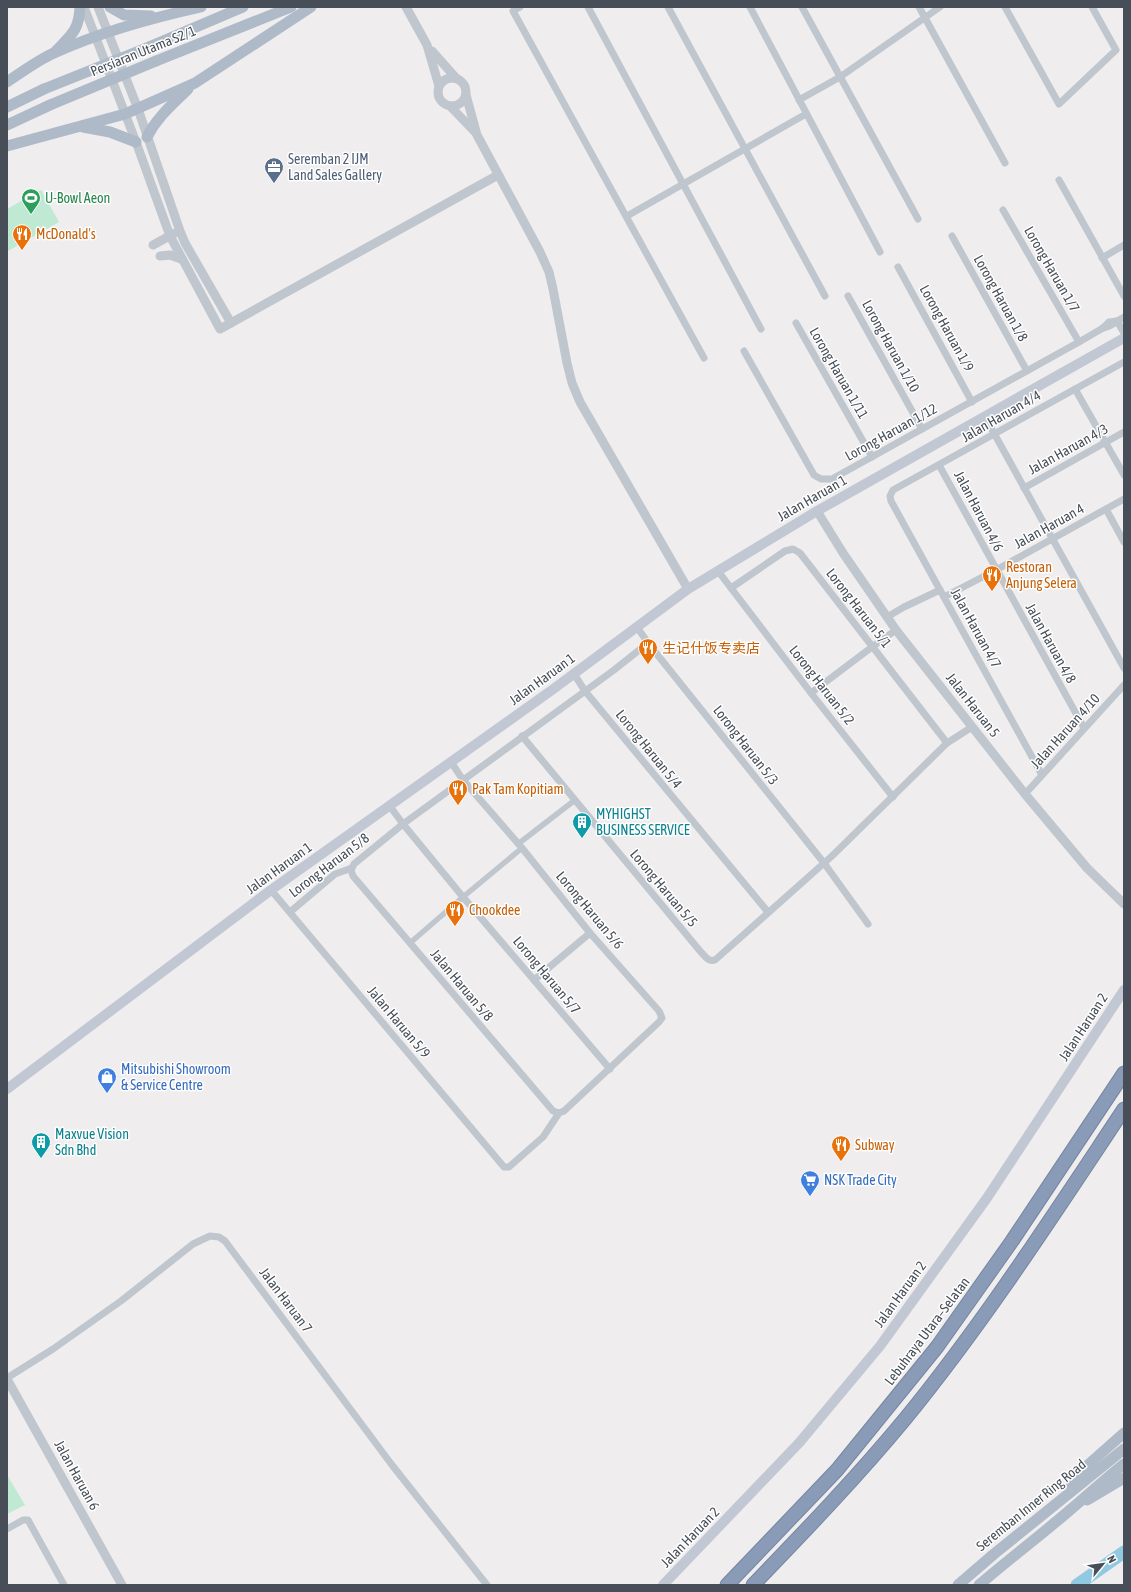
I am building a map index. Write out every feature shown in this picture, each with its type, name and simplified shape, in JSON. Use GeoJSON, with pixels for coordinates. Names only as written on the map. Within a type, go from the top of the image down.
{"type":"FeatureCollection","features":[{"type":"Feature","properties":{"kind":"highway","name":"Lebuhraya Utara–Selatan"},"geometry":{"type":"LineString","coordinates":[[727,1585],[837,1470],[937,1348],[1012,1241],[1124,1073]]}},
{"type":"Feature","properties":{"kind":"highway"},"geometry":{"type":"LineString","coordinates":[[753,1585],[853,1481],[905,1419],[949,1363],[1027,1254],[1124,1109]]}},
{"type":"Feature","properties":{"kind":"main road"},"geometry":{"type":"LineString","coordinates":[[53,54],[76,30],[80,19],[80,7]]}},
{"type":"Feature","properties":{"kind":"main road"},"geometry":{"type":"LineString","coordinates":[[110,7],[124,15],[162,16]]}},
{"type":"Feature","properties":{"kind":"main road"},"geometry":{"type":"LineString","coordinates":[[7,82],[53,54],[108,32],[162,16],[201,7]]}},
{"type":"Feature","properties":{"kind":"main road","name":"Persiaran Utama S2/1"},"geometry":{"type":"LineString","coordinates":[[7,107],[44,89],[243,7]]}},
{"type":"Feature","properties":{"kind":"main road","name":"Persiaran Utama S2/1"},"geometry":{"type":"LineString","coordinates":[[7,125],[50,105],[291,7]]}},
{"type":"Feature","properties":{"kind":"main road"},"geometry":{"type":"LineString","coordinates":[[7,146],[125,114],[195,83],[310,7]]}},
{"type":"Feature","properties":{"kind":"main road"},"geometry":{"type":"LineString","coordinates":[[147,137],[163,113],[195,83]]}},
{"type":"Feature","properties":{"kind":"main road"},"geometry":{"type":"LineString","coordinates":[[77,127],[110,132],[136,142]]}},
{"type":"Feature","properties":{"kind":"main road","name":"Jalan Haruan 1"},"geometry":{"type":"LineString","coordinates":[[7,1089],[271,890],[574,674],[688,589],[817,511],[1124,338]]}},
{"type":"Feature","properties":{"kind":"main road","name":"Jalan Haruan 2"},"geometry":{"type":"LineString","coordinates":[[663,1585],[799,1443],[880,1346],[987,1198],[1124,990]]}},
{"type":"Feature","properties":{"kind":"main road"},"geometry":{"type":"LineString","coordinates":[[1060,1501],[1083,1470],[1124,1433]]}},
{"type":"Feature","properties":{"kind":"main road","name":"Seremban Inner Ring Road"},"geometry":{"type":"LineString","coordinates":[[958,1585],[1124,1449]]}},
{"type":"Feature","properties":{"kind":"main road","name":"Seremban Inner Ring Road"},"geometry":{"type":"LineString","coordinates":[[979,1585],[1124,1464]]}},
{"type":"Feature","properties":{"kind":"main road"},"geometry":{"type":"LineString","coordinates":[[1070,1510],[1124,1478]]}},
{"type":"Feature","properties":{"kind":"street"},"geometry":{"type":"LineString","coordinates":[[84,7],[175,248],[220,329],[498,175]]}},
{"type":"Feature","properties":{"kind":"street"},"geometry":{"type":"LineString","coordinates":[[98,7],[138,109],[185,243],[231,323]]}},
{"type":"Feature","properties":{"kind":"street"},"geometry":{"type":"LineString","coordinates":[[406,7],[427,45],[456,78],[463,83],[465,87],[477,135],[540,252],[549,272],[567,363],[572,383],[580,402],[688,589]]}},
{"type":"Feature","properties":{"kind":"street"},"geometry":{"type":"LineString","coordinates":[[520,7],[513,11],[704,358]]}},
{"type":"Feature","properties":{"kind":"street"},"geometry":{"type":"LineString","coordinates":[[588,7],[761,329]]}},
{"type":"Feature","properties":{"kind":"street"},"geometry":{"type":"LineString","coordinates":[[668,7],[825,296]]}},
{"type":"Feature","properties":{"kind":"street"},"geometry":{"type":"LineString","coordinates":[[750,7],[880,252]]}},
{"type":"Feature","properties":{"kind":"street"},"geometry":{"type":"LineString","coordinates":[[802,7],[918,219]]}},
{"type":"Feature","properties":{"kind":"street"},"geometry":{"type":"LineString","coordinates":[[919,7],[1005,163]]}},
{"type":"Feature","properties":{"kind":"street"},"geometry":{"type":"LineString","coordinates":[[799,100],[840,77],[940,7]]}},
{"type":"Feature","properties":{"kind":"street"},"geometry":{"type":"LineString","coordinates":[[1005,7],[1059,104],[1116,50],[1092,7]]}},
{"type":"Feature","properties":{"kind":"street"},"geometry":{"type":"LineString","coordinates":[[427,45],[439,86],[438,91],[440,99],[443,103],[450,106],[477,135]]}},
{"type":"Feature","properties":{"kind":"street"},"geometry":{"type":"LineString","coordinates":[[439,86],[448,78],[456,78]]}},
{"type":"Feature","properties":{"kind":"street"},"geometry":{"type":"LineString","coordinates":[[450,106],[459,105],[466,95]]}},
{"type":"Feature","properties":{"kind":"street"},"geometry":{"type":"LineString","coordinates":[[627,216],[806,114]]}},
{"type":"Feature","properties":{"kind":"street"},"geometry":{"type":"LineString","coordinates":[[1058,180],[1124,296]]}},
{"type":"Feature","properties":{"kind":"street","name":"Lorong Haruan 1/7"},"geometry":{"type":"LineString","coordinates":[[1003,210],[1079,342]]}},
{"type":"Feature","properties":{"kind":"street"},"geometry":{"type":"LineString","coordinates":[[164,220],[162,232],[153,245],[180,231]]}},
{"type":"Feature","properties":{"kind":"street","name":"Lorong Haruan 1/8"},"geometry":{"type":"LineString","coordinates":[[952,236],[1027,371]]}},
{"type":"Feature","properties":{"kind":"street"},"geometry":{"type":"LineString","coordinates":[[175,248],[185,243]]}},
{"type":"Feature","properties":{"kind":"street"},"geometry":{"type":"LineString","coordinates":[[1102,258],[1124,245]]}},
{"type":"Feature","properties":{"kind":"street"},"geometry":{"type":"LineString","coordinates":[[160,256],[170,255],[181,259]]}},
{"type":"Feature","properties":{"kind":"street","name":"Lorong Haruan 1/9"},"geometry":{"type":"LineString","coordinates":[[898,267],[972,402]]}},
{"type":"Feature","properties":{"kind":"street","name":"Lorong Haruan 1/10"},"geometry":{"type":"LineString","coordinates":[[848,296],[922,429]]}},
{"type":"Feature","properties":{"kind":"street"},"geometry":{"type":"LineString","coordinates":[[1121,319],[1124,333]]}},
{"type":"Feature","properties":{"kind":"street","name":"Lorong Haruan 1/12"},"geometry":{"type":"LineString","coordinates":[[744,351],[814,475],[821,479],[832,479],[1103,328],[1112,326],[1121,319]]}},
{"type":"Feature","properties":{"kind":"street","name":"Lorong Haruan 1/11"},"geometry":{"type":"LineString","coordinates":[[796,323],[872,457]]}},
{"type":"Feature","properties":{"kind":"street","name":"Jalan Haruan 4/4"},"geometry":{"type":"LineString","coordinates":[[890,493],[1075,388],[1124,362]]}},
{"type":"Feature","properties":{"kind":"street"},"geometry":{"type":"LineString","coordinates":[[1075,388],[1124,475]]}},
{"type":"Feature","properties":{"kind":"street"},"geometry":{"type":"LineString","coordinates":[[985,417],[1124,668]]}},
{"type":"Feature","properties":{"kind":"street","name":"Jalan Haruan 4/3"},"geometry":{"type":"LineString","coordinates":[[1024,488],[1124,432]]}},
{"type":"Feature","properties":{"kind":"street","name":"Jalan Haruan 4/6"},"geometry":{"type":"LineString","coordinates":[[939,465],[996,570]]}},
{"type":"Feature","properties":{"kind":"street","name":"Jalan Haruan 4/7"},"geometry":{"type":"LineString","coordinates":[[890,493],[891,501],[1042,775]]}},
{"type":"Feature","properties":{"kind":"street","name":"Jalan Haruan 4"},"geometry":{"type":"LineString","coordinates":[[887,617],[904,607],[942,594],[996,570],[1124,499]]}},
{"type":"Feature","properties":{"kind":"street"},"geometry":{"type":"LineString","coordinates":[[1106,509],[1124,542]]}},
{"type":"Feature","properties":{"kind":"street","name":"Jalan Haruan 5"},"geometry":{"type":"LineString","coordinates":[[817,511],[896,630],[1025,794],[1087,868],[1124,904]]}},
{"type":"Feature","properties":{"kind":"street","name":"Lorong Haruan 5/1"},"geometry":{"type":"LineString","coordinates":[[731,588],[785,551],[793,549],[800,553],[947,743]]}},
{"type":"Feature","properties":{"kind":"street","name":"Lorong Haruan 5/2"},"geometry":{"type":"LineString","coordinates":[[718,570],[811,693],[893,797]]}},
{"type":"Feature","properties":{"kind":"street","name":"Jalan Haruan 4/8"},"geometry":{"type":"LineString","coordinates":[[996,570],[1084,728]]}},
{"type":"Feature","properties":{"kind":"street","name":"Lorong Haruan 5/3"},"geometry":{"type":"LineString","coordinates":[[638,627],[648,643],[824,863],[868,924]]}},
{"type":"Feature","properties":{"kind":"street"},"geometry":{"type":"LineString","coordinates":[[811,693],[896,630]]}},
{"type":"Feature","properties":{"kind":"street"},"geometry":{"type":"LineString","coordinates":[[585,691],[648,643]]}},
{"type":"Feature","properties":{"kind":"street","name":"Lorong Haruan 5/4"},"geometry":{"type":"LineString","coordinates":[[574,674],[585,691],[768,912]]}},
{"type":"Feature","properties":{"kind":"street","name":"Jalan Haruan 4/10"},"geometry":{"type":"LineString","coordinates":[[1025,794],[1124,685]]}},
{"type":"Feature","properties":{"kind":"street","name":"Lorong Haruan 5/8"},"geometry":{"type":"LineString","coordinates":[[290,912],[335,874],[352,868],[354,864],[403,824],[585,691]]}},
{"type":"Feature","properties":{"kind":"street"},"geometry":{"type":"LineString","coordinates":[[768,912],[824,863],[947,743],[972,727]]}},
{"type":"Feature","properties":{"kind":"street","name":"Lorong Haruan 5/5"},"geometry":{"type":"LineString","coordinates":[[522,736],[708,960],[715,960],[768,912]]}},
{"type":"Feature","properties":{"kind":"street","name":"Lorong Haruan 5/6"},"geometry":{"type":"LineString","coordinates":[[451,762],[463,780],[520,846],[590,932],[660,1011],[662,1018],[659,1022],[610,1068]]}},
{"type":"Feature","properties":{"kind":"street"},"geometry":{"type":"LineString","coordinates":[[410,944],[520,846],[575,800]]}},
{"type":"Feature","properties":{"kind":"street","name":"Lorong Haruan 5/7"},"geometry":{"type":"LineString","coordinates":[[389,805],[464,897],[610,1068]]}},
{"type":"Feature","properties":{"kind":"street","name":"Jalan Haruan 5/8"},"geometry":{"type":"LineString","coordinates":[[352,868],[351,870],[353,876],[410,944],[553,1111],[559,1113]]}},
{"type":"Feature","properties":{"kind":"street","name":"Jalan Haruan 5/9"},"geometry":{"type":"LineString","coordinates":[[271,890],[507,1168],[543,1137],[559,1113]]}},
{"type":"Feature","properties":{"kind":"street"},"geometry":{"type":"LineString","coordinates":[[534,980],[590,932]]}},
{"type":"Feature","properties":{"kind":"street"},"geometry":{"type":"LineString","coordinates":[[559,1113],[564,1111],[610,1068]]}},
{"type":"Feature","properties":{"kind":"street","name":"Jalan Haruan 7"},"geometry":{"type":"LineString","coordinates":[[7,1378],[53,1349],[114,1306],[193,1244],[210,1236],[219,1237],[225,1241],[392,1465],[487,1585]]}},
{"type":"Feature","properties":{"kind":"street","name":"Jalan Haruan 6"},"geometry":{"type":"LineString","coordinates":[[7,1378],[122,1585]]}},
{"type":"Feature","properties":{"kind":"street"},"geometry":{"type":"LineString","coordinates":[[7,1529],[23,1520],[28,1520],[64,1585]]}},
{"type":"Feature","properties":{"kind":"green space","name":"U-Bowl Aeon"},"geometry":{"type":"Polygon","coordinates":[[[41,190],[59,222],[8,251],[7,209],[41,190]]]}},
{"type":"Feature","properties":{"kind":"green space"},"geometry":{"type":"Polygon","coordinates":[[[7,1475],[25,1505],[7,1514],[7,1475]]]}},
{"type":"Feature","properties":{"kind":"waterway"},"geometry":{"type":"LineString","coordinates":[[1077,1585],[1124,1552]]}},
{"type":"Feature","properties":{"kind":"place","name":"Seremban 2 IJM Land Sales Gallery"},"geometry":{"type":"Point","coordinates":[274,184]}},
{"type":"Feature","properties":{"kind":"place","name":"U-Bowl Aeon"},"geometry":{"type":"Point","coordinates":[31,215]}},
{"type":"Feature","properties":{"kind":"place","name":"McDonald's"},"geometry":{"type":"Point","coordinates":[22,251]}},
{"type":"Feature","properties":{"kind":"place","name":"Restoran Anjung Selera"},"geometry":{"type":"Point","coordinates":[992,592]}},
{"type":"Feature","properties":{"kind":"place","name":"生记什饭专卖店"},"geometry":{"type":"Point","coordinates":[648,665]}},
{"type":"Feature","properties":{"kind":"place","name":"Pak Tam Kopitiam"},"geometry":{"type":"Point","coordinates":[458,806]}},
{"type":"Feature","properties":{"kind":"place","name":"MYHIGHST BUSINESS SERVICE"},"geometry":{"type":"Point","coordinates":[582,839]}},
{"type":"Feature","properties":{"kind":"place","name":"Chookdee"},"geometry":{"type":"Point","coordinates":[455,927]}},
{"type":"Feature","properties":{"kind":"place","name":"Mitsubishi Showroom & Service Centre"},"geometry":{"type":"Point","coordinates":[107,1094]}},
{"type":"Feature","properties":{"kind":"place","name":"Maxvue Vision Sdn Bhd"},"geometry":{"type":"Point","coordinates":[41,1159]}},
{"type":"Feature","properties":{"kind":"place","name":"Subway"},"geometry":{"type":"Point","coordinates":[841,1162]}},
{"type":"Feature","properties":{"kind":"place","name":"NSK Trade City"},"geometry":{"type":"Point","coordinates":[810,1197]}}]}
